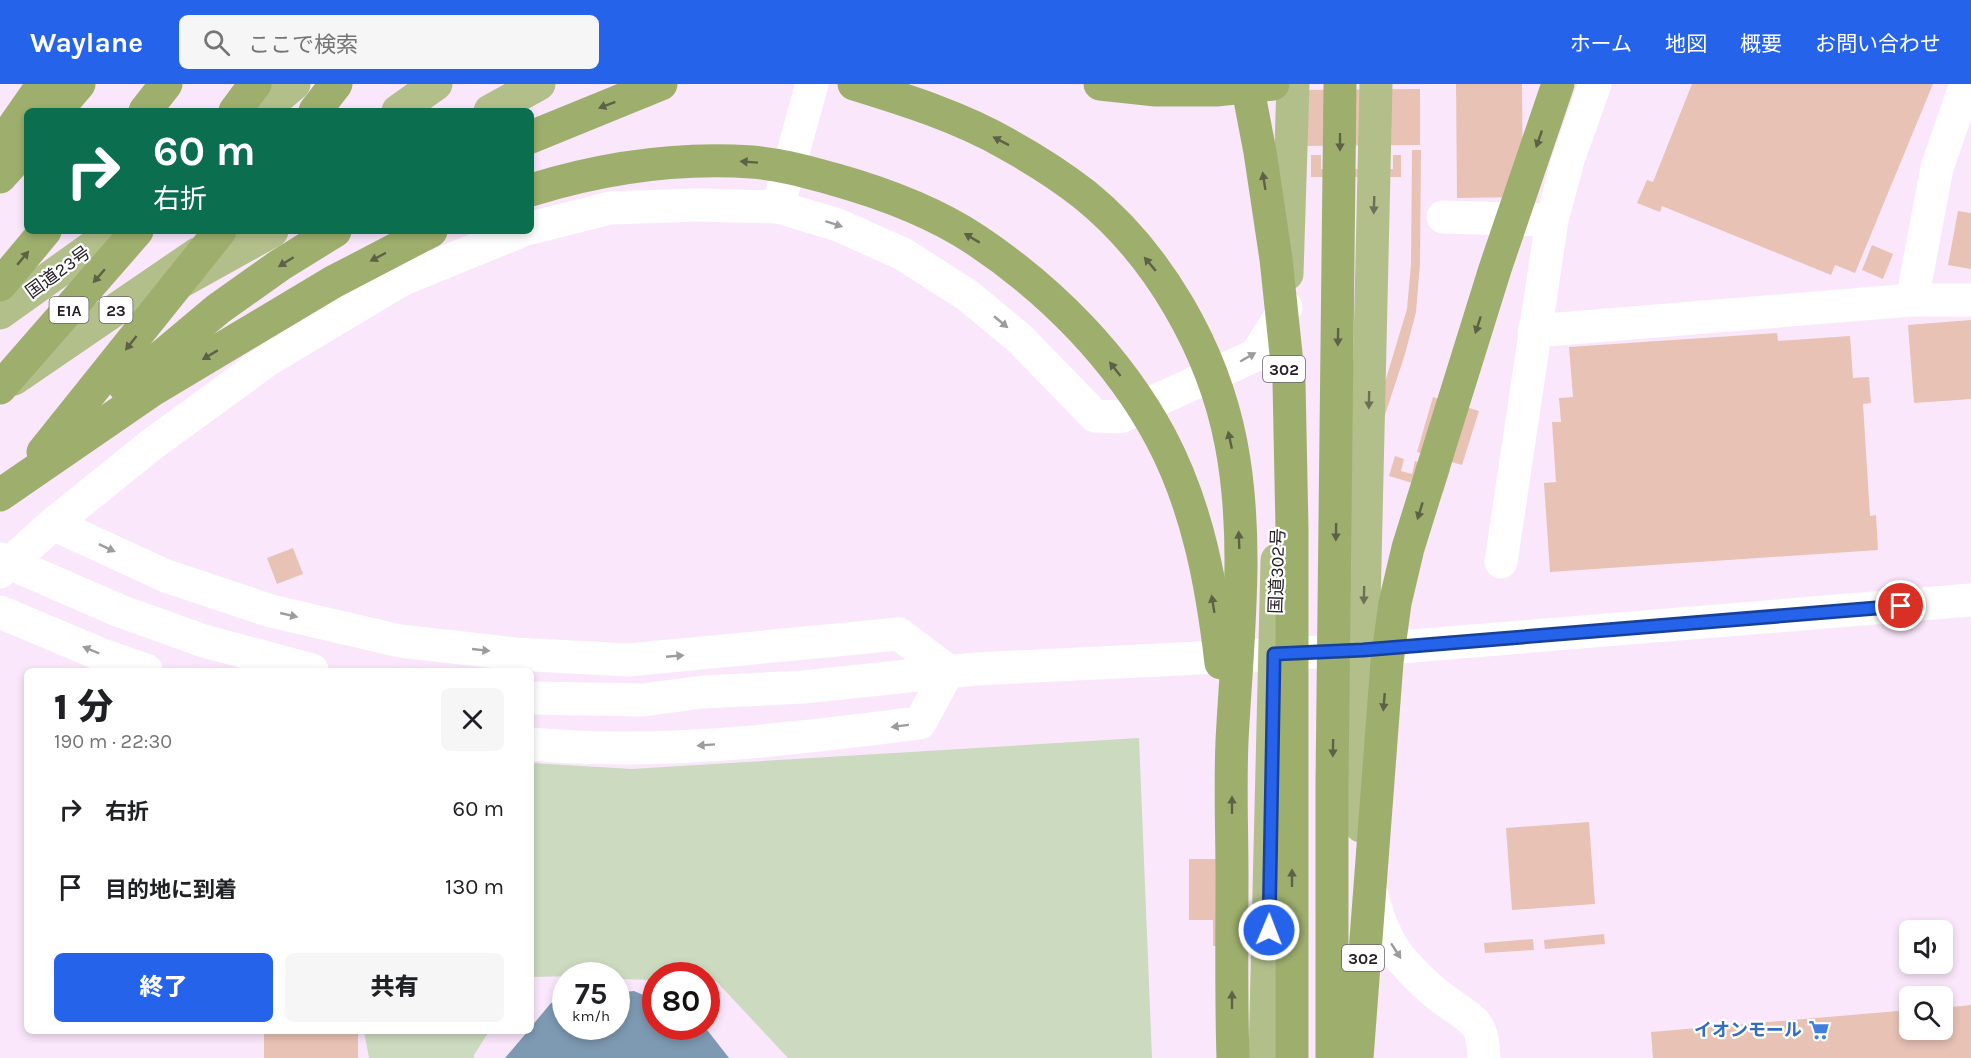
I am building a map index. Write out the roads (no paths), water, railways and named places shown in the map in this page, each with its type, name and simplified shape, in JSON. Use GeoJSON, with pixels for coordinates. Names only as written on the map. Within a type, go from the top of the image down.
{"type":"FeatureCollection","features":[{"type":"Feature","properties":{"kind":"highway"},"geometry":{"type":"LineString","coordinates":[[26,108],[43,84]]}},
{"type":"Feature","properties":{"kind":"highway"},"geometry":{"type":"LineString","coordinates":[[59,108],[80,84]]}},
{"type":"Feature","properties":{"kind":"highway"},"geometry":{"type":"LineString","coordinates":[[71,108],[80,84]]}},
{"type":"Feature","properties":{"kind":"highway"},"geometry":{"type":"LineString","coordinates":[[147,108],[166,84]]}},
{"type":"Feature","properties":{"kind":"highway"},"geometry":{"type":"LineString","coordinates":[[237,108],[255,84]]}},
{"type":"Feature","properties":{"kind":"highway"},"geometry":{"type":"LineString","coordinates":[[266,108],[294,84]]}},
{"type":"Feature","properties":{"kind":"highway"},"geometry":{"type":"LineString","coordinates":[[317,108],[336,84]]}},
{"type":"Feature","properties":{"kind":"highway"},"geometry":{"type":"LineString","coordinates":[[305,108],[344,84]]}},
{"type":"Feature","properties":{"kind":"highway"},"geometry":{"type":"LineString","coordinates":[[402,108],[436,84]]}},
{"type":"Feature","properties":{"kind":"highway"},"geometry":{"type":"LineString","coordinates":[[495,108],[539,84]]}},
{"type":"Feature","properties":{"kind":"highway"},"geometry":{"type":"LineString","coordinates":[[534,136],[661,84]]}},
{"type":"Feature","properties":{"kind":"highway"},"geometry":{"type":"LineString","coordinates":[[854,84],[950,117],[1005,142],[1050,170],[1087,197],[1122,231],[1155,270],[1181,309],[1204,353],[1220,400],[1231,443],[1240,560],[1232,745],[1233,1058]]}},
{"type":"Feature","properties":{"kind":"highway"},"geometry":{"type":"LineString","coordinates":[[1100,84],[1156,90],[1216,90],[1274,84]]}},
{"type":"Feature","properties":{"kind":"highway"},"geometry":{"type":"LineString","coordinates":[[1246,84],[1260,152],[1276,259],[1289,382],[1292,529],[1292,1058]]}},
{"type":"Feature","properties":{"kind":"highway","name":"国道302号"},"geometry":{"type":"LineString","coordinates":[[1265,1058],[1274,654],[1293,84]]}},
{"type":"Feature","properties":{"kind":"highway"},"geometry":{"type":"LineString","coordinates":[[1332,1058],[1332,783],[1340,84]]}},
{"type":"Feature","properties":{"kind":"highway","name":"302"},"geometry":{"type":"LineString","coordinates":[[1365,1058],[1361,858],[1363,650],[1376,84]]}},
{"type":"Feature","properties":{"kind":"highway"},"geometry":{"type":"LineString","coordinates":[[1357,1058],[1386,673],[1395,603],[1408,549],[1450,414],[1558,84]]}},
{"type":"Feature","properties":{"kind":"highway"},"geometry":{"type":"LineString","coordinates":[[0,146],[24,111]]}},
{"type":"Feature","properties":{"kind":"highway"},"geometry":{"type":"LineString","coordinates":[[0,177],[24,150]]}},
{"type":"Feature","properties":{"kind":"highway"},"geometry":{"type":"LineString","coordinates":[[534,189],[594,174],[649,165],[705,161],[755,162],[808,172],[862,187],[921,210],[975,239],[1019,271],[1097,346],[1132,390],[1161,439],[1183,488],[1200,540],[1211,590],[1232,745]]}},
{"type":"Feature","properties":{"kind":"highway"},"geometry":{"type":"LineString","coordinates":[[0,203],[24,176]]}},
{"type":"Feature","properties":{"kind":"highway"},"geometry":{"type":"LineString","coordinates":[[0,285],[42,234]]}},
{"type":"Feature","properties":{"kind":"highway","name":"国道23号"},"geometry":{"type":"LineString","coordinates":[[0,314],[111,234]]}},
{"type":"Feature","properties":{"kind":"highway","name":"E1A"},"geometry":{"type":"LineString","coordinates":[[0,388],[134,234]]}},
{"type":"Feature","properties":{"kind":"highway"},"geometry":{"type":"LineString","coordinates":[[0,506],[218,234]]}},
{"type":"Feature","properties":{"kind":"highway","name":"23"},"geometry":{"type":"LineString","coordinates":[[0,388],[227,234]]}},
{"type":"Feature","properties":{"kind":"highway"},"geometry":{"type":"LineString","coordinates":[[66,344],[267,234]]}},
{"type":"Feature","properties":{"kind":"highway"},"geometry":{"type":"LineString","coordinates":[[0,493],[218,309],[280,265],[330,234]]}},
{"type":"Feature","properties":{"kind":"highway"},"geometry":{"type":"LineString","coordinates":[[0,493],[154,389],[333,282],[425,234]]}},
{"type":"Feature","properties":{"kind":"street"},"geometry":{"type":"LineString","coordinates":[[778,207],[812,84]]}},
{"type":"Feature","properties":{"kind":"street"},"geometry":{"type":"LineString","coordinates":[[1501,562],[1552,220],[1568,160],[1595,84]]}},
{"type":"Feature","properties":{"kind":"street"},"geometry":{"type":"LineString","coordinates":[[1912,300],[1937,168],[1966,84]]}},
{"type":"Feature","properties":{"kind":"street"},"geometry":{"type":"LineString","coordinates":[[534,227],[610,208],[697,205],[778,207],[838,225],[903,254],[968,295],[1019,338],[1095,416],[1120,417],[1256,355],[1286,307]]}},
{"type":"Feature","properties":{"kind":"street"},"geometry":{"type":"LineString","coordinates":[[1443,218],[1552,220]]}},
{"type":"Feature","properties":{"kind":"street"},"geometry":{"type":"LineString","coordinates":[[0,572],[53,524],[151,445],[269,359],[401,280],[514,234]]}},
{"type":"Feature","properties":{"kind":"street"},"geometry":{"type":"LineString","coordinates":[[1534,331],[1912,300],[1971,300]]}},
{"type":"Feature","properties":{"kind":"street"},"geometry":{"type":"LineString","coordinates":[[53,524],[166,576],[271,611],[400,641],[516,654],[628,660],[899,634],[948,671]]}},
{"type":"Feature","properties":{"kind":"street"},"geometry":{"type":"LineString","coordinates":[[0,559],[120,611],[204,641],[305,668]]}},
{"type":"Feature","properties":{"kind":"street"},"geometry":{"type":"LineString","coordinates":[[534,698],[642,700],[703,692],[803,687],[948,671],[1363,650],[1971,600]]}},
{"type":"Feature","properties":{"kind":"street"},"geometry":{"type":"LineString","coordinates":[[0,612],[100,654],[140,668]]}},
{"type":"Feature","properties":{"kind":"street"},"geometry":{"type":"LineString","coordinates":[[534,744],[657,749],[775,740],[920,723],[948,671]]}},
{"type":"Feature","properties":{"kind":"street"},"geometry":{"type":"LineString","coordinates":[[1361,858],[1381,927],[1401,958],[1429,987],[1472,1019],[1480,1029],[1484,1058]]}},
{"type":"Feature","properties":{"kind":"street"},"geometry":{"type":"LineString","coordinates":[[1253,1058],[1268,976]]}},
{"type":"Feature","properties":{"kind":"water"},"geometry":{"type":"Polygon","coordinates":[[[630,991],[634,991],[642,994],[642,1040],[715,1040],[729,1058],[505,1058],[525,1034],[534,1034],[534,1023],[551,1003],[552,1040],[630,1040],[630,991]]]}},
{"type":"Feature","properties":{"kind":"place","name":"イオンモール"},"geometry":{"type":"Point","coordinates":[1819,1030]}}]}
